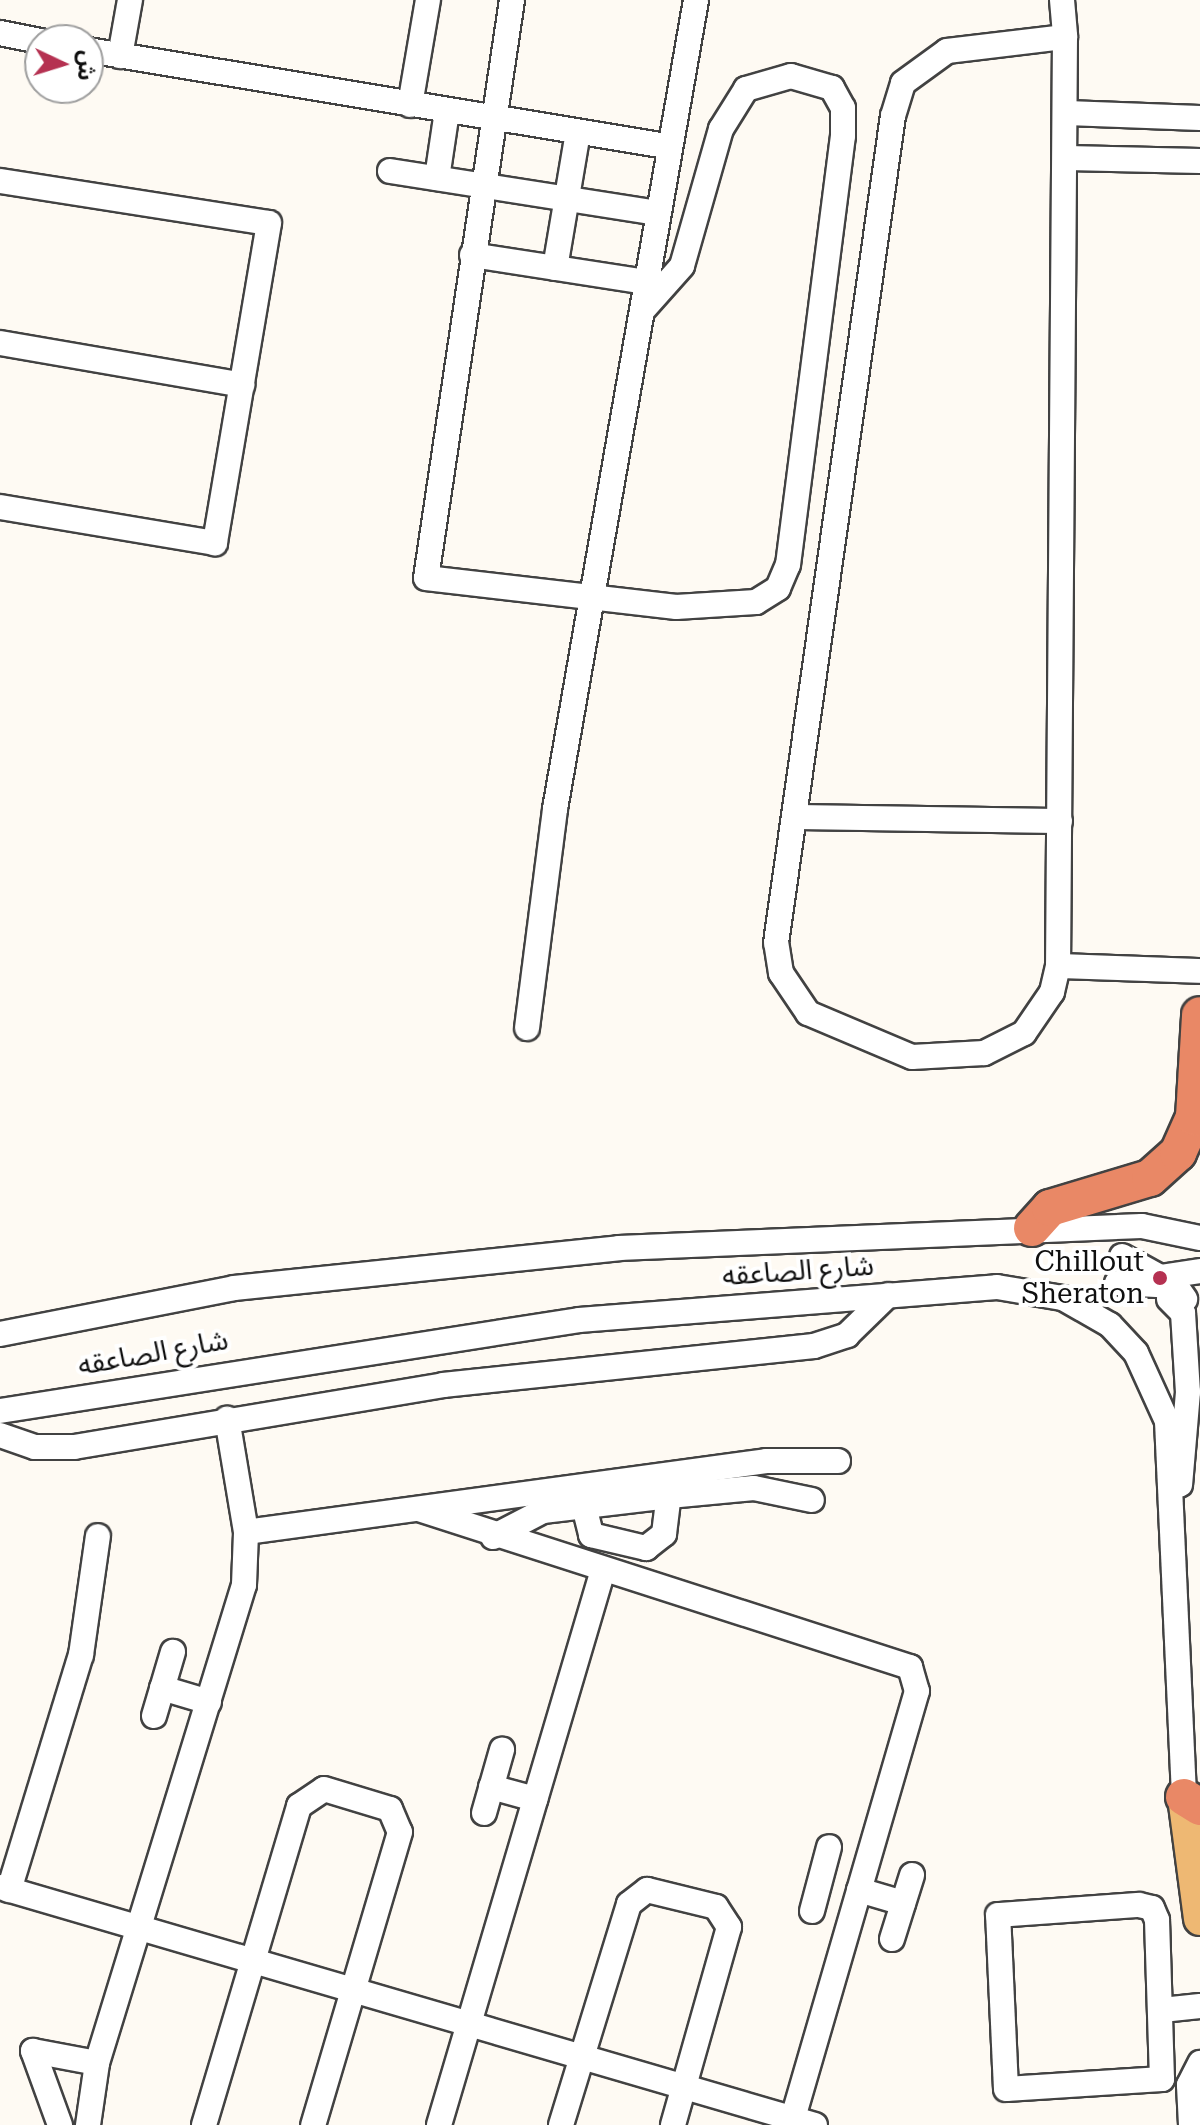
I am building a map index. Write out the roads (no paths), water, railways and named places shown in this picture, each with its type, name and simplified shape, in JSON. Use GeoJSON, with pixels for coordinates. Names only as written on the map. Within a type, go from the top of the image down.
{"type":"FeatureCollection","features":[{"type":"Feature","properties":{"kind":"highway"},"geometry":{"type":"LineString","coordinates":[[1032,1228],[1050,1208],[1133,1186],[1165,1167],[1187,1137],[1198,1102],[1200,1015]]}},
{"type":"Feature","properties":{"kind":"main road"},"geometry":{"type":"LineString","coordinates":[[1192,1802],[1200,1919]]}},
{"type":"Feature","properties":{"kind":"street"},"geometry":{"type":"LineString","coordinates":[[120,56],[130,0]]}},
{"type":"Feature","properties":{"kind":"street"},"geometry":{"type":"LineString","coordinates":[[410,105],[428,0]]}},
{"type":"Feature","properties":{"kind":"street"},"geometry":{"type":"LineString","coordinates":[[512,0],[482,184],[426,578],[591,601],[725,606],[756,602],[778,588],[788,565],[843,136],[843,108],[832,88],[791,76],[746,89],[721,129],[682,266],[642,311]]}},
{"type":"Feature","properties":{"kind":"street"},"geometry":{"type":"LineString","coordinates":[[527,1028],[591,601],[647,282],[666,146],[696,0]]}},
{"type":"Feature","properties":{"kind":"street"},"geometry":{"type":"LineString","coordinates":[[1062,0],[1065,37],[1067,158],[1058,966],[1052,992],[1024,1033],[984,1053],[912,1057],[843,1034],[808,1013],[781,973],[776,943],[903,83],[918,66],[965,46],[1065,37]]}},
{"type":"Feature","properties":{"kind":"street"},"geometry":{"type":"LineString","coordinates":[[0,33],[24,38]]}},
{"type":"Feature","properties":{"kind":"street"},"geometry":{"type":"LineString","coordinates":[[104,53],[666,146]]}},
{"type":"Feature","properties":{"kind":"street"},"geometry":{"type":"LineString","coordinates":[[437,178],[447,111]]}},
{"type":"Feature","properties":{"kind":"street"},"geometry":{"type":"LineString","coordinates":[[1067,113],[1200,118]]}},
{"type":"Feature","properties":{"kind":"street"},"geometry":{"type":"LineString","coordinates":[[555,268],[578,132]]}},
{"type":"Feature","properties":{"kind":"street"},"geometry":{"type":"LineString","coordinates":[[1067,158],[1200,161]]}},
{"type":"Feature","properties":{"kind":"street"},"geometry":{"type":"LineString","coordinates":[[390,171],[657,213]]}},
{"type":"Feature","properties":{"kind":"street"},"geometry":{"type":"LineString","coordinates":[[0,181],[269,223],[215,543],[0,507]]}},
{"type":"Feature","properties":{"kind":"street"},"geometry":{"type":"LineString","coordinates":[[472,255],[647,282]]}},
{"type":"Feature","properties":{"kind":"street"},"geometry":{"type":"LineString","coordinates":[[0,343],[242,385]]}},
{"type":"Feature","properties":{"kind":"street"},"geometry":{"type":"LineString","coordinates":[[794,817],[1060,821]]}},
{"type":"Feature","properties":{"kind":"street"},"geometry":{"type":"LineString","coordinates":[[1058,966],[1200,971]]}},
{"type":"Feature","properties":{"kind":"street","name":"شارع الصاعقه"},"geometry":{"type":"LineString","coordinates":[[0,1334],[234,1288],[419,1265],[742,1239],[1156,1226],[1200,1238]]}},
{"type":"Feature","properties":{"kind":"street"},"geometry":{"type":"LineString","coordinates":[[1088,1227],[1122,1256],[1160,1277],[1185,1267]]}},
{"type":"Feature","properties":{"kind":"street"},"geometry":{"type":"LineString","coordinates":[[1122,1256],[1185,1267]]}},
{"type":"Feature","properties":{"kind":"street"},"geometry":{"type":"LineString","coordinates":[[1078,1305],[1117,1283],[1176,1286],[1185,1294],[1168,1301],[1117,1283]]}},
{"type":"Feature","properties":{"kind":"street","name":"شارع الصاعقه"},"geometry":{"type":"LineString","coordinates":[[0,1411],[468,1334],[888,1295],[1014,1287],[1078,1305],[1124,1338],[1155,1385],[1168,1431],[1192,1802]]}},
{"type":"Feature","properties":{"kind":"street"},"geometry":{"type":"LineString","coordinates":[[0,1435],[61,1449],[443,1385],[814,1346],[847,1335],[888,1295]]}},
{"type":"Feature","properties":{"kind":"street"},"geometry":{"type":"LineString","coordinates":[[1168,1301],[1189,1425],[1172,1512]]}},
{"type":"Feature","properties":{"kind":"street"},"geometry":{"type":"LineString","coordinates":[[88,2125],[97,2063],[244,1585],[246,1532],[227,1419]]}},
{"type":"Feature","properties":{"kind":"street"},"geometry":{"type":"LineString","coordinates":[[246,1532],[766,1461],[838,1461]]}},
{"type":"Feature","properties":{"kind":"street"},"geometry":{"type":"LineString","coordinates":[[493,1537],[528,1516],[669,1496],[754,1488],[812,1500]]}},
{"type":"Feature","properties":{"kind":"street"},"geometry":{"type":"LineString","coordinates":[[584,1506],[591,1535],[646,1548],[664,1534],[669,1496]]}},
{"type":"Feature","properties":{"kind":"street"},"geometry":{"type":"LineString","coordinates":[[98,1536],[81,1655],[3,1890],[583,2056],[800,2123],[858,1892],[917,1691],[910,1667],[493,1537],[419,1509]]}},
{"type":"Feature","properties":{"kind":"street"},"geometry":{"type":"LineString","coordinates":[[439,2125],[603,1570]]}},
{"type":"Feature","properties":{"kind":"street"},"geometry":{"type":"LineString","coordinates":[[154,1716],[173,1652]]}},
{"type":"Feature","properties":{"kind":"street"},"geometry":{"type":"LineString","coordinates":[[162,1688],[209,1702]]}},
{"type":"Feature","properties":{"kind":"street"},"geometry":{"type":"LineString","coordinates":[[484,1813],[502,1750]]}},
{"type":"Feature","properties":{"kind":"street"},"geometry":{"type":"LineString","coordinates":[[491,1787],[535,1799]]}},
{"type":"Feature","properties":{"kind":"street"},"geometry":{"type":"LineString","coordinates":[[204,2125],[299,1806],[312,1791],[330,1790],[385,1806],[400,1825],[313,2125]]}},
{"type":"Feature","properties":{"kind":"street"},"geometry":{"type":"LineString","coordinates":[[812,1911],[829,1847]]}},
{"type":"Feature","properties":{"kind":"street"},"geometry":{"type":"LineString","coordinates":[[892,1939],[912,1875]]}},
{"type":"Feature","properties":{"kind":"street"},"geometry":{"type":"LineString","coordinates":[[820,1883],[903,1903]]}},
{"type":"Feature","properties":{"kind":"street"},"geometry":{"type":"LineString","coordinates":[[561,2125],[631,1899],[654,1890],[716,1907],[726,1915],[728,1933],[673,2125]]}},
{"type":"Feature","properties":{"kind":"street"},"geometry":{"type":"LineString","coordinates":[[1152,1908],[1162,2010],[1165,2073],[1158,2081],[1006,2089],[998,1915],[1152,1908]]}},
{"type":"Feature","properties":{"kind":"street"},"geometry":{"type":"LineString","coordinates":[[1162,2010],[1200,2006]]}},
{"type":"Feature","properties":{"kind":"street"},"geometry":{"type":"LineString","coordinates":[[60,2125],[33,2051],[97,2063]]}},
{"type":"Feature","properties":{"kind":"street"},"geometry":{"type":"LineString","coordinates":[[1191,2125],[1189,2085],[1200,2063]]}},
{"type":"Feature","properties":{"kind":"place","name":"Chillout Sheraton"},"geometry":{"type":"Point","coordinates":[1160,1278]}}]}
